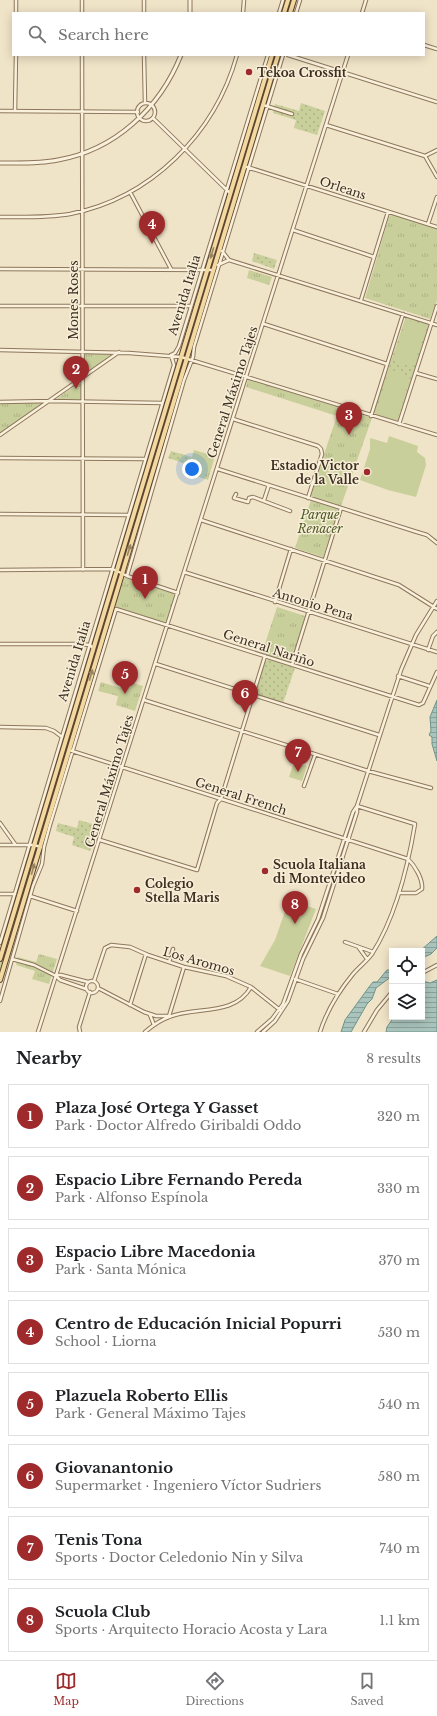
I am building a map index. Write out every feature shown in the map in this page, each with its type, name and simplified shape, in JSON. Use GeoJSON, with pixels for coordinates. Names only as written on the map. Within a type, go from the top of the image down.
{"type":"FeatureCollection","features":[{"type":"Feature","properties":{"kind":"main road"},"geometry":{"type":"LineString","coordinates":[[284,12],[288,0]]}},
{"type":"Feature","properties":{"kind":"main road"},"geometry":{"type":"LineString","coordinates":[[290,12],[294,0]]}},
{"type":"Feature","properties":{"kind":"main road","name":"Avenida Italia"},"geometry":{"type":"LineString","coordinates":[[0,958],[17,894],[92,646],[114,580],[115,570],[172,377],[181,357],[207,271],[220,216],[230,193],[272,56]]}},
{"type":"Feature","properties":{"kind":"main road","name":"Avenida Italia"},"geometry":{"type":"LineString","coordinates":[[0,980],[114,609],[119,582],[162,449],[182,380],[186,359],[212,271],[229,222],[265,105],[278,56]]}},
{"type":"Feature","properties":{"kind":"main road"},"geometry":{"type":"LineString","coordinates":[[186,359],[185,354],[187,336]]}},
{"type":"Feature","properties":{"kind":"main road"},"geometry":{"type":"LineString","coordinates":[[181,357],[182,380]]}},
{"type":"Feature","properties":{"kind":"street"},"geometry":{"type":"LineString","coordinates":[[16,0],[16,12]]}},
{"type":"Feature","properties":{"kind":"street"},"geometry":{"type":"LineString","coordinates":[[82,0],[82,12]]}},
{"type":"Feature","properties":{"kind":"street"},"geometry":{"type":"LineString","coordinates":[[144,0],[144,12]]}},
{"type":"Feature","properties":{"kind":"street"},"geometry":{"type":"LineString","coordinates":[[190,0],[190,12]]}},
{"type":"Feature","properties":{"kind":"street"},"geometry":{"type":"LineString","coordinates":[[243,12],[244,0]]}},
{"type":"Feature","properties":{"kind":"street"},"geometry":{"type":"LineString","coordinates":[[279,12],[282,0]]}},
{"type":"Feature","properties":{"kind":"street"},"geometry":{"type":"LineString","coordinates":[[296,12],[300,0]]}},
{"type":"Feature","properties":{"kind":"street"},"geometry":{"type":"LineString","coordinates":[[362,12],[366,0]]}},
{"type":"Feature","properties":{"kind":"street"},"geometry":{"type":"LineString","coordinates":[[292,6],[297,7]]}},
{"type":"Feature","properties":{"kind":"street"},"geometry":{"type":"LineString","coordinates":[[425,45],[437,49]]}},
{"type":"Feature","properties":{"kind":"street"},"geometry":{"type":"LineString","coordinates":[[15,111],[16,56]]}},
{"type":"Feature","properties":{"kind":"street","name":"Mones Roses"},"geometry":{"type":"LineString","coordinates":[[82,56],[83,570]]}},
{"type":"Feature","properties":{"kind":"street"},"geometry":{"type":"LineString","coordinates":[[144,56],[145,103]]}},
{"type":"Feature","properties":{"kind":"street"},"geometry":{"type":"LineString","coordinates":[[0,163],[47,162],[82,154],[111,140],[140,118],[152,105],[169,81],[181,56]]}},
{"type":"Feature","properties":{"kind":"street"},"geometry":{"type":"LineString","coordinates":[[0,217],[55,216],[82,210],[130,192],[162,170],[185,150],[205,125],[214,111],[228,82],[237,56]]}},
{"type":"Feature","properties":{"kind":"street","name":"Avenida Italia"},"geometry":{"type":"LineString","coordinates":[[172,377],[174,362],[171,355],[175,353],[179,346],[268,56]]}},
{"type":"Feature","properties":{"kind":"street","name":"Avenida Italia"},"geometry":{"type":"LineString","coordinates":[[269,91],[283,56]]}},
{"type":"Feature","properties":{"kind":"street"},"geometry":{"type":"LineString","coordinates":[[291,56],[437,102]]}},
{"type":"Feature","properties":{"kind":"street","name":"General Máximo Tajes"},"geometry":{"type":"LineString","coordinates":[[38,1032],[218,469],[348,56]]}},
{"type":"Feature","properties":{"kind":"street"},"geometry":{"type":"LineString","coordinates":[[145,103],[152,105],[155,111],[153,118],[145,121],[140,118],[138,112],[140,106],[145,103]]}},
{"type":"Feature","properties":{"kind":"street"},"geometry":{"type":"LineString","coordinates":[[265,105],[292,114]]}},
{"type":"Feature","properties":{"kind":"street"},"geometry":{"type":"LineString","coordinates":[[0,112],[138,112]]}},
{"type":"Feature","properties":{"kind":"street"},"geometry":{"type":"LineString","coordinates":[[153,118],[230,193]]}},
{"type":"Feature","properties":{"kind":"street"},"geometry":{"type":"LineString","coordinates":[[326,124],[425,156],[437,177]]}},
{"type":"Feature","properties":{"kind":"street"},"geometry":{"type":"LineString","coordinates":[[425,156],[437,150]]}},
{"type":"Feature","properties":{"kind":"street","name":"Orleans"},"geometry":{"type":"LineString","coordinates":[[246,166],[437,227]]}},
{"type":"Feature","properties":{"kind":"street"},"geometry":{"type":"LineString","coordinates":[[130,192],[171,269]]}},
{"type":"Feature","properties":{"kind":"street"},"geometry":{"type":"LineString","coordinates":[[428,224],[437,197]]}},
{"type":"Feature","properties":{"kind":"street"},"geometry":{"type":"LineString","coordinates":[[361,300],[388,212]]}},
{"type":"Feature","properties":{"kind":"street","name":"Avenida Italia"},"geometry":{"type":"LineString","coordinates":[[182,380],[192,360],[194,347],[222,252],[229,222]]}},
{"type":"Feature","properties":{"kind":"street"},"geometry":{"type":"LineString","coordinates":[[293,230],[374,256]]}},
{"type":"Feature","properties":{"kind":"street"},"geometry":{"type":"LineString","coordinates":[[220,246],[222,252],[229,260],[279,274],[437,325]]}},
{"type":"Feature","properties":{"kind":"street"},"geometry":{"type":"LineString","coordinates":[[0,269],[202,269],[212,271],[229,260]]}},
{"type":"Feature","properties":{"kind":"street"},"geometry":{"type":"LineString","coordinates":[[0,306],[191,306]]}},
{"type":"Feature","properties":{"kind":"street"},"geometry":{"type":"LineString","coordinates":[[399,424],[437,306]]}},
{"type":"Feature","properties":{"kind":"street"},"geometry":{"type":"LineString","coordinates":[[371,416],[403,314]]}},
{"type":"Feature","properties":{"kind":"street"},"geometry":{"type":"LineString","coordinates":[[264,324],[387,364]]}},
{"type":"Feature","properties":{"kind":"street","name":"Avenida Italia"},"geometry":{"type":"LineString","coordinates":[[187,336],[193,338]]}},
{"type":"Feature","properties":{"kind":"street"},"geometry":{"type":"LineString","coordinates":[[0,350],[119,352],[171,355],[246,376],[371,416],[437,435]]}},
{"type":"Feature","properties":{"kind":"street"},"geometry":{"type":"LineString","coordinates":[[0,435],[119,352]]}},
{"type":"Feature","properties":{"kind":"street"},"geometry":{"type":"LineString","coordinates":[[416,373],[437,379]]}},
{"type":"Feature","properties":{"kind":"street"},"geometry":{"type":"LineString","coordinates":[[172,377],[182,380]]}},
{"type":"Feature","properties":{"kind":"street","name":"Avenida Italia"},"geometry":{"type":"LineString","coordinates":[[32,845],[62,737],[115,570],[129,515],[162,403],[170,386]]}},
{"type":"Feature","properties":{"kind":"street"},"geometry":{"type":"LineString","coordinates":[[0,402],[50,401],[162,403]]}},
{"type":"Feature","properties":{"kind":"street"},"geometry":{"type":"LineString","coordinates":[[233,419],[318,446],[321,449],[322,454],[308,498]]}},
{"type":"Feature","properties":{"kind":"street","name":"Avenida Italia"},"geometry":{"type":"LineString","coordinates":[[127,576],[162,449]]}},
{"type":"Feature","properties":{"kind":"street"},"geometry":{"type":"LineString","coordinates":[[0,458],[146,459]]}},
{"type":"Feature","properties":{"kind":"street"},"geometry":{"type":"LineString","coordinates":[[218,469],[422,533],[437,543]]}},
{"type":"Feature","properties":{"kind":"street"},"geometry":{"type":"LineString","coordinates":[[264,500],[269,485]]}},
{"type":"Feature","properties":{"kind":"street"},"geometry":{"type":"LineString","coordinates":[[236,494],[234,498],[248,502],[249,498],[253,497],[290,511]]}},
{"type":"Feature","properties":{"kind":"street"},"geometry":{"type":"LineString","coordinates":[[292,665],[341,508]]}},
{"type":"Feature","properties":{"kind":"street"},"geometry":{"type":"LineString","coordinates":[[0,514],[129,515]]}},
{"type":"Feature","properties":{"kind":"street"},"geometry":{"type":"LineString","coordinates":[[201,520],[399,585],[437,608]]}},
{"type":"Feature","properties":{"kind":"street"},"geometry":{"type":"LineString","coordinates":[[275,602],[291,549]]}},
{"type":"Feature","properties":{"kind":"street"},"geometry":{"type":"LineString","coordinates":[[0,570],[115,570],[127,576],[178,593]]}},
{"type":"Feature","properties":{"kind":"street","name":"Antonio Pena"},"geometry":{"type":"LineString","coordinates":[[184,572],[437,652]]}},
{"type":"Feature","properties":{"kind":"street"},"geometry":{"type":"LineString","coordinates":[[114,580],[119,582]]}},
{"type":"Feature","properties":{"kind":"street"},"geometry":{"type":"LineString","coordinates":[[257,1032],[281,1010],[288,1001],[294,979],[323,918],[344,838],[353,812],[357,806],[398,676],[412,644],[437,601]]}},
{"type":"Feature","properties":{"kind":"street","name":"General Nariño"},"geometry":{"type":"LineString","coordinates":[[114,609],[391,697],[422,704],[429,686]]}},
{"type":"Feature","properties":{"kind":"street"},"geometry":{"type":"LineString","coordinates":[[428,650],[433,636],[437,632]]}},
{"type":"Feature","properties":{"kind":"street"},"geometry":{"type":"LineString","coordinates":[[0,644],[92,646]]}},
{"type":"Feature","properties":{"kind":"street"},"geometry":{"type":"LineString","coordinates":[[100,840],[197,870],[217,803],[220,799],[254,696],[265,656]]}},
{"type":"Feature","properties":{"kind":"street"},"geometry":{"type":"LineString","coordinates":[[156,664],[379,736]]}},
{"type":"Feature","properties":{"kind":"street"},"geometry":{"type":"LineString","coordinates":[[398,676],[429,686],[437,672]]}},
{"type":"Feature","properties":{"kind":"street"},"geometry":{"type":"LineString","coordinates":[[144,700],[368,772],[431,788]]}},
{"type":"Feature","properties":{"kind":"street"},"geometry":{"type":"LineString","coordinates":[[0,727],[46,728],[54,731],[62,737]]}},
{"type":"Feature","properties":{"kind":"street","name":"General French"},"geometry":{"type":"LineString","coordinates":[[70,750],[408,859]]}},
{"type":"Feature","properties":{"kind":"street"},"geometry":{"type":"LineString","coordinates":[[304,786],[315,755]]}},
{"type":"Feature","properties":{"kind":"street"},"geometry":{"type":"LineString","coordinates":[[320,1032],[338,994],[373,952],[386,927],[399,893],[415,824],[357,806]]}},
{"type":"Feature","properties":{"kind":"street"},"geometry":{"type":"LineString","coordinates":[[335,874],[357,812],[357,806]]}},
{"type":"Feature","properties":{"kind":"street"},"geometry":{"type":"LineString","coordinates":[[0,823],[16,845]]}},
{"type":"Feature","properties":{"kind":"street"},"geometry":{"type":"LineString","coordinates":[[0,845],[32,845],[42,847]]}},
{"type":"Feature","properties":{"kind":"street","name":"Avenida Italia"},"geometry":{"type":"LineString","coordinates":[[0,1001],[30,896],[42,864],[42,847]]}},
{"type":"Feature","properties":{"kind":"street"},"geometry":{"type":"LineString","coordinates":[[399,893],[416,893],[422,889],[422,884],[414,867],[408,859]]}},
{"type":"Feature","properties":{"kind":"street"},"geometry":{"type":"LineString","coordinates":[[0,894],[17,894]]}},
{"type":"Feature","properties":{"kind":"street","name":"Avenida Italia"},"geometry":{"type":"LineString","coordinates":[[0,943],[17,894]]}},
{"type":"Feature","properties":{"kind":"street"},"geometry":{"type":"LineString","coordinates":[[30,896],[77,911]]}},
{"type":"Feature","properties":{"kind":"street"},"geometry":{"type":"LineString","coordinates":[[345,942],[358,948],[373,952]]}},
{"type":"Feature","properties":{"kind":"street","name":"Los Aromos"},"geometry":{"type":"LineString","coordinates":[[94,981],[105,948],[111,945],[128,947],[184,967],[220,974],[251,987],[281,1010]]}},
{"type":"Feature","properties":{"kind":"street"},"geometry":{"type":"LineString","coordinates":[[358,948],[367,959]]}},
{"type":"Feature","properties":{"kind":"street"},"geometry":{"type":"LineString","coordinates":[[169,962],[173,949]]}},
{"type":"Feature","properties":{"kind":"street"},"geometry":{"type":"LineString","coordinates":[[130,1005],[146,954]]}},
{"type":"Feature","properties":{"kind":"street"},"geometry":{"type":"LineString","coordinates":[[12,959],[34,965],[56,976],[60,980],[86,989],[90,992],[95,992],[98,988]]}},
{"type":"Feature","properties":{"kind":"street"},"geometry":{"type":"LineString","coordinates":[[425,971],[437,965]]}},
{"type":"Feature","properties":{"kind":"street"},"geometry":{"type":"LineString","coordinates":[[169,1016],[184,967]]}},
{"type":"Feature","properties":{"kind":"street"},"geometry":{"type":"LineString","coordinates":[[56,976],[61,974],[88,982],[94,981],[98,988],[130,1005],[150,1014],[169,1016]]}},
{"type":"Feature","properties":{"kind":"street"},"geometry":{"type":"LineString","coordinates":[[294,979],[338,994]]}},
{"type":"Feature","properties":{"kind":"street"},"geometry":{"type":"LineString","coordinates":[[86,989],[88,982]]}},
{"type":"Feature","properties":{"kind":"street"},"geometry":{"type":"LineString","coordinates":[[145,1032],[169,1016],[226,1007],[237,1002],[251,987]]}},
{"type":"Feature","properties":{"kind":"street"},"geometry":{"type":"LineString","coordinates":[[80,1030],[90,992]]}},
{"type":"Feature","properties":{"kind":"street"},"geometry":{"type":"LineString","coordinates":[[364,1032],[377,1010],[389,996]]}},
{"type":"Feature","properties":{"kind":"street"},"geometry":{"type":"LineString","coordinates":[[263,1032],[275,1021],[281,1010]]}},
{"type":"Feature","properties":{"kind":"street"},"geometry":{"type":"LineString","coordinates":[[150,1014],[154,1025]]}},
{"type":"Feature","properties":{"kind":"green space"},"geometry":{"type":"Polygon","coordinates":[[[273,56],[276,56],[213,264],[273,56]]]}},
{"type":"Feature","properties":{"kind":"green space"},"geometry":{"type":"Polygon","coordinates":[[[301,103],[325,111],[317,135],[294,128],[296,120],[273,113],[275,104],[299,111],[301,103]]]}},
{"type":"Feature","properties":{"kind":"green space"},"geometry":{"type":"Polygon","coordinates":[[[392,214],[437,229],[437,300],[430,319],[365,298],[389,217],[392,214]]]}},
{"type":"Feature","properties":{"kind":"green space"},"geometry":{"type":"Polygon","coordinates":[[[254,253],[277,260],[274,269],[252,261],[254,253]]]}},
{"type":"Feature","properties":{"kind":"green space"},"geometry":{"type":"Polygon","coordinates":[[[249,270],[272,277],[269,285],[247,278],[249,270]]]}},
{"type":"Feature","properties":{"kind":"green space"},"geometry":{"type":"Polygon","coordinates":[[[406,316],[428,323],[428,327],[400,416],[398,420],[395,421],[377,416],[374,412],[406,316]]]}},
{"type":"Feature","properties":{"kind":"green space"},"geometry":{"type":"Polygon","coordinates":[[[406,320],[427,327],[413,367],[393,360],[406,320]]]}},
{"type":"Feature","properties":{"kind":"green space"},"geometry":{"type":"Polygon","coordinates":[[[114,353],[85,375],[84,374],[85,354],[114,353]]]}},
{"type":"Feature","properties":{"kind":"green space"},"geometry":{"type":"Polygon","coordinates":[[[389,370],[410,377],[397,420],[376,413],[389,370]]]}},
{"type":"Feature","properties":{"kind":"green space"},"geometry":{"type":"Polygon","coordinates":[[[248,378],[372,418],[341,506],[312,497],[310,495],[337,416],[246,387],[248,378]]]}},
{"type":"Feature","properties":{"kind":"green space"},"geometry":{"type":"Polygon","coordinates":[[[176,380],[178,382],[121,568],[120,567],[176,380]]]}},
{"type":"Feature","properties":{"kind":"green space"},"geometry":{"type":"Polygon","coordinates":[[[79,383],[82,385],[80,400],[55,400],[79,383]]]}},
{"type":"Feature","properties":{"kind":"green space"},"geometry":{"type":"Polygon","coordinates":[[[0,403],[41,403],[42,405],[0,435],[0,403]]]}},
{"type":"Feature","properties":{"kind":"green space"},"geometry":{"type":"Polygon","coordinates":[[[389,436],[418,446],[417,452],[425,458],[426,465],[416,497],[388,490],[360,480],[370,449],[370,438],[387,443],[389,436]]]}},
{"type":"Feature","properties":{"kind":"green space"},"geometry":{"type":"Polygon","coordinates":[[[194,450],[215,456],[208,480],[187,473],[194,450]]]}},
{"type":"Feature","properties":{"kind":"green space"},"geometry":{"type":"Polygon","coordinates":[[[171,451],[192,457],[190,465],[168,458],[171,451]]]}},
{"type":"Feature","properties":{"kind":"green space","name":"Parque Renacer"},"geometry":{"type":"Polygon","coordinates":[[[311,500],[335,507],[339,510],[323,557],[295,548],[311,500]]]}},
{"type":"Feature","properties":{"kind":"green space"},"geometry":{"type":"Polygon","coordinates":[[[125,578],[175,594],[167,621],[163,622],[116,607],[115,602],[123,579],[125,578]]]}},
{"type":"Feature","properties":{"kind":"green space"},"geometry":{"type":"Polygon","coordinates":[[[115,585],[116,586],[39,840],[38,839],[115,585]]]}},
{"type":"Feature","properties":{"kind":"green space"},"geometry":{"type":"Polygon","coordinates":[[[277,607],[305,616],[293,659],[290,662],[262,653],[277,607]]]}},
{"type":"Feature","properties":{"kind":"green space"},"geometry":{"type":"Polygon","coordinates":[[[270,659],[295,668],[283,703],[257,694],[256,692],[265,662],[270,659]]]}},
{"type":"Feature","properties":{"kind":"green space"},"geometry":{"type":"Polygon","coordinates":[[[123,680],[143,686],[135,711],[116,705],[118,696],[98,691],[101,682],[120,688],[123,680]]]}},
{"type":"Feature","properties":{"kind":"green space"},"geometry":{"type":"Polygon","coordinates":[[[294,762],[307,766],[302,781],[289,777],[294,762]]]}},
{"type":"Feature","properties":{"kind":"green space"},"geometry":{"type":"Polygon","coordinates":[[[79,820],[99,826],[90,851],[72,845],[74,837],[56,831],[58,823],[77,828],[79,820]]]}},
{"type":"Feature","properties":{"kind":"green space"},"geometry":{"type":"Polygon","coordinates":[[[34,851],[36,851],[36,854],[0,971],[0,963],[34,851]]]}},
{"type":"Feature","properties":{"kind":"green space"},"geometry":{"type":"Polygon","coordinates":[[[289,900],[316,909],[290,976],[260,966],[275,940],[289,900]]]}},
{"type":"Feature","properties":{"kind":"green space"},"geometry":{"type":"Polygon","coordinates":[[[39,954],[57,959],[49,984],[32,979],[35,971],[16,965],[18,957],[36,962],[39,954]]]}},
{"type":"Feature","properties":{"kind":"water"},"geometry":{"type":"Polygon","coordinates":[[[437,700],[437,761],[432,744],[432,737],[429,735],[431,731],[430,717],[437,700]]]}},
{"type":"Feature","properties":{"kind":"water"},"geometry":{"type":"Polygon","coordinates":[[[437,936],[437,948],[431,954],[425,957],[425,948],[423,948],[437,936]]]}},
{"type":"Feature","properties":{"kind":"water"},"geometry":{"type":"Polygon","coordinates":[[[387,970],[389,970],[389,978],[376,988],[372,999],[367,1004],[351,1032],[341,1032],[345,1020],[373,982],[377,982],[387,970]]]}},
{"type":"Feature","properties":{"kind":"water"},"geometry":{"type":"Polygon","coordinates":[[[437,980],[437,1032],[386,1032],[387,1027],[392,1020],[425,1020],[425,982],[430,983],[437,980]]]}},
{"type":"Feature","properties":{"kind":"place","name":"Tekoa Crossfit"},"geometry":{"type":"Point","coordinates":[249,72]}},
{"type":"Feature","properties":{"kind":"place","name":"Centro de Educación Inicial Popurri"},"geometry":{"type":"Point","coordinates":[152,244]}},
{"type":"Feature","properties":{"kind":"place","name":"Espacio Libre Fernando Pereda"},"geometry":{"type":"Point","coordinates":[76,389]}},
{"type":"Feature","properties":{"kind":"place","name":"Espacio Libre Macedonia"},"geometry":{"type":"Point","coordinates":[349,435]}},
{"type":"Feature","properties":{"kind":"place","name":"Estadio Victor de la Valle"},"geometry":{"type":"Point","coordinates":[367,472]}},
{"type":"Feature","properties":{"kind":"place","name":"Plaza José Ortega Y Gasset"},"geometry":{"type":"Point","coordinates":[145,599]}},
{"type":"Feature","properties":{"kind":"place","name":"Plazuela Roberto Ellis"},"geometry":{"type":"Point","coordinates":[125,694]}},
{"type":"Feature","properties":{"kind":"place","name":"Giovanantonio"},"geometry":{"type":"Point","coordinates":[245,713]}},
{"type":"Feature","properties":{"kind":"place","name":"Tenis Tona"},"geometry":{"type":"Point","coordinates":[298,772]}},
{"type":"Feature","properties":{"kind":"place","name":"Scuola Italiana di Montevideo"},"geometry":{"type":"Point","coordinates":[265,871]}},
{"type":"Feature","properties":{"kind":"place","name":"Colegio Stella Maris"},"geometry":{"type":"Point","coordinates":[137,890]}},
{"type":"Feature","properties":{"kind":"place","name":"Scuola Club"},"geometry":{"type":"Point","coordinates":[295,924]}}]}
